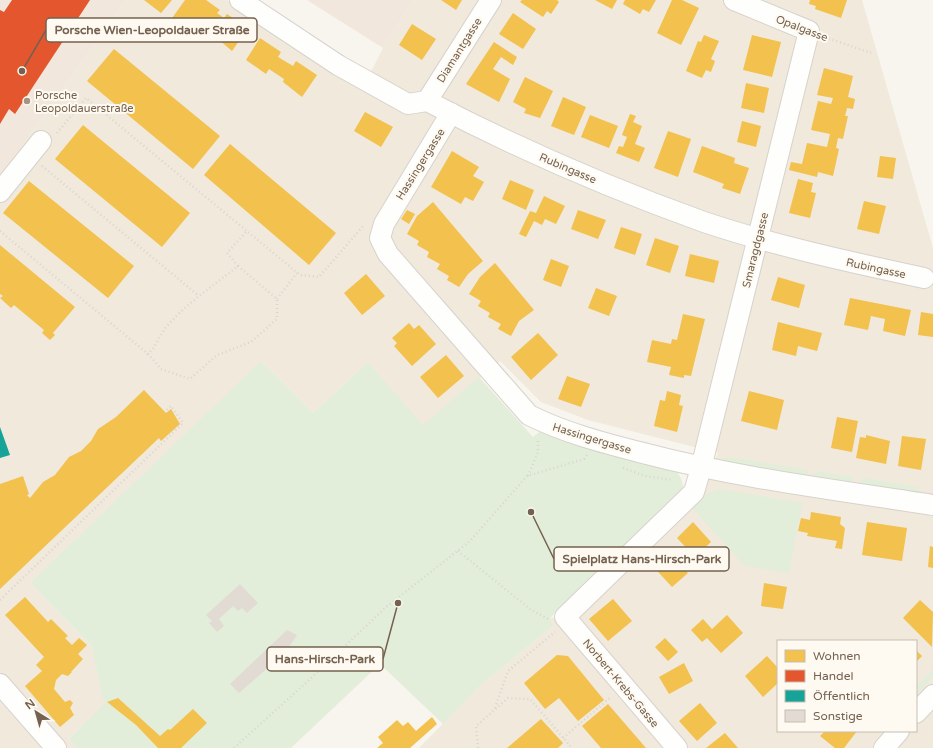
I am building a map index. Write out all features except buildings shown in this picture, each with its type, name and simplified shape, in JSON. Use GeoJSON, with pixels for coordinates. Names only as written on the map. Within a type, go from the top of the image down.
{"type":"FeatureCollection","features":[{"type":"Feature","properties":{"kind":"street"},"geometry":{"type":"LineString","coordinates":[[240,0],[338,65],[408,104],[427,101]]}},
{"type":"Feature","properties":{"kind":"street","name":"Diamantgasse"},"geometry":{"type":"LineString","coordinates":[[427,101],[491,0]]}},
{"type":"Feature","properties":{"kind":"street","name":"Opalgasse"},"geometry":{"type":"LineString","coordinates":[[734,0],[809,31]]}},
{"type":"Feature","properties":{"kind":"street","name":"Smaragdgasse"},"geometry":{"type":"LineString","coordinates":[[560,619],[694,492],[809,31]]}},
{"type":"Feature","properties":{"kind":"street","name":"Rubingasse"},"geometry":{"type":"LineString","coordinates":[[427,101],[551,162],[705,222],[757,238],[840,260],[924,278]]}},
{"type":"Feature","properties":{"kind":"street","name":"Hassingergasse"},"geometry":{"type":"LineString","coordinates":[[451,113],[384,224],[380,238],[388,254],[528,415],[553,427],[594,441],[701,468],[933,505]]}},
{"type":"Feature","properties":{"kind":"street"},"geometry":{"type":"LineString","coordinates":[[0,192],[47,139]]}},
{"type":"Feature","properties":{"kind":"street","name":"Norbert-Krebs-Gasse"},"geometry":{"type":"LineString","coordinates":[[560,619],[624,686],[677,748]]}},
{"type":"Feature","properties":{"kind":"street"},"geometry":{"type":"LineString","coordinates":[[0,684],[56,748]]}},
{"type":"Feature","properties":{"kind":"street"},"geometry":{"type":"LineString","coordinates":[[917,712],[933,695]]}},
{"type":"Feature","properties":{"kind":"street"},"geometry":{"type":"LineString","coordinates":[[884,748],[898,732]]}},
{"type":"Feature","properties":{"kind":"path","name":"Opalgasse"},"geometry":{"type":"LineString","coordinates":[[809,31],[871,52]]}},
{"type":"Feature","properties":{"kind":"path"},"geometry":{"type":"LineString","coordinates":[[47,139],[86,98],[300,275],[319,277],[366,223]]}},
{"type":"Feature","properties":{"kind":"path"},"geometry":{"type":"LineString","coordinates":[[40,165],[199,296]]}},
{"type":"Feature","properties":{"kind":"path"},"geometry":{"type":"LineString","coordinates":[[0,231],[148,354],[161,369],[190,380],[217,355],[251,342],[277,319],[277,299],[298,273]]}},
{"type":"Feature","properties":{"kind":"path"},"geometry":{"type":"LineString","coordinates":[[247,231],[227,254],[238,266],[277,299]]}},
{"type":"Feature","properties":{"kind":"path"},"geometry":{"type":"LineString","coordinates":[[148,354],[155,348],[166,327],[199,296],[238,266]]}},
{"type":"Feature","properties":{"kind":"path"},"geometry":{"type":"LineString","coordinates":[[0,600],[183,423],[171,406],[165,412]]}},
{"type":"Feature","properties":{"kind":"path"},"geometry":{"type":"LineString","coordinates":[[234,748],[385,608],[470,541],[527,476],[538,452],[538,438]]}},
{"type":"Feature","properties":{"kind":"path"},"geometry":{"type":"LineString","coordinates":[[527,476],[584,459],[594,441]]}},
{"type":"Feature","properties":{"kind":"path"},"geometry":{"type":"LineString","coordinates":[[458,551],[530,609],[560,619],[559,629],[508,671],[494,710]]}},
{"type":"Feature","properties":{"kind":"path"},"geometry":{"type":"LineString","coordinates":[[563,738],[624,686]]}},
{"type":"Feature","properties":{"kind":"path"},"geometry":{"type":"LineString","coordinates":[[478,748],[476,726],[508,698],[530,699],[572,748]]}},
{"type":"Feature","properties":{"kind":"shaded area","name":"Porsche Leopoldauerstraße"},"geometry":{"type":"Polygon","coordinates":[[[0,0],[126,0],[0,177],[0,0]]]}},
{"type":"Feature","properties":{"kind":"shaded area"},"geometry":{"type":"Polygon","coordinates":[[[126,0],[227,0],[296,49],[362,90],[383,48],[413,0],[862,0],[933,248],[933,748],[419,748],[481,685],[554,625],[550,618],[578,616],[692,508],[718,453],[588,420],[541,402],[500,361],[423,426],[368,362],[313,413],[262,362],[30,583],[92,646],[107,702],[69,739],[77,748],[0,748],[0,177],[126,0]]]}},
{"type":"Feature","properties":{"kind":"shaded area"},"geometry":{"type":"Polygon","coordinates":[[[307,0],[413,0],[383,48],[307,0]]]}},
{"type":"Feature","properties":{"kind":"green space"},"geometry":{"type":"Polygon","coordinates":[[[261,361],[313,413],[368,362],[423,425],[479,377],[533,437],[542,430],[671,466],[681,479],[683,495],[550,618],[554,625],[481,685],[443,724],[380,664],[291,748],[77,748],[69,739],[106,702],[103,699],[92,646],[30,583],[261,361]]]}},
{"type":"Feature","properties":{"kind":"green space"},"geometry":{"type":"Polygon","coordinates":[[[728,457],[808,470],[807,476],[723,462],[722,459],[728,457]]]}},
{"type":"Feature","properties":{"kind":"green space"},"geometry":{"type":"Polygon","coordinates":[[[815,471],[854,477],[854,482],[814,476],[815,471]]]}},
{"type":"Feature","properties":{"kind":"green space"},"geometry":{"type":"Polygon","coordinates":[[[862,478],[919,487],[918,492],[861,483],[862,478]]]}},
{"type":"Feature","properties":{"kind":"green space"},"geometry":{"type":"Polygon","coordinates":[[[719,489],[802,503],[789,573],[745,566],[692,508],[707,494],[719,489]]]}},
{"type":"Feature","properties":{"kind":"green space"},"geometry":{"type":"Polygon","coordinates":[[[933,669],[933,676],[917,694],[917,686],[933,669]]]}},
{"type":"Feature","properties":{"kind":"place","name":"Porsche Wien-Leopoldauer Straße"},"geometry":{"type":"Point","coordinates":[22,71]}},
{"type":"Feature","properties":{"kind":"place","name":"Porsche Leopoldauerstraße"},"geometry":{"type":"Point","coordinates":[27,101]}},
{"type":"Feature","properties":{"kind":"place","name":"Spielplatz Hans-Hirsch-Park"},"geometry":{"type":"Point","coordinates":[531,512]}},
{"type":"Feature","properties":{"kind":"place","name":"Hans-Hirsch-Park"},"geometry":{"type":"Point","coordinates":[398,603]}}]}
